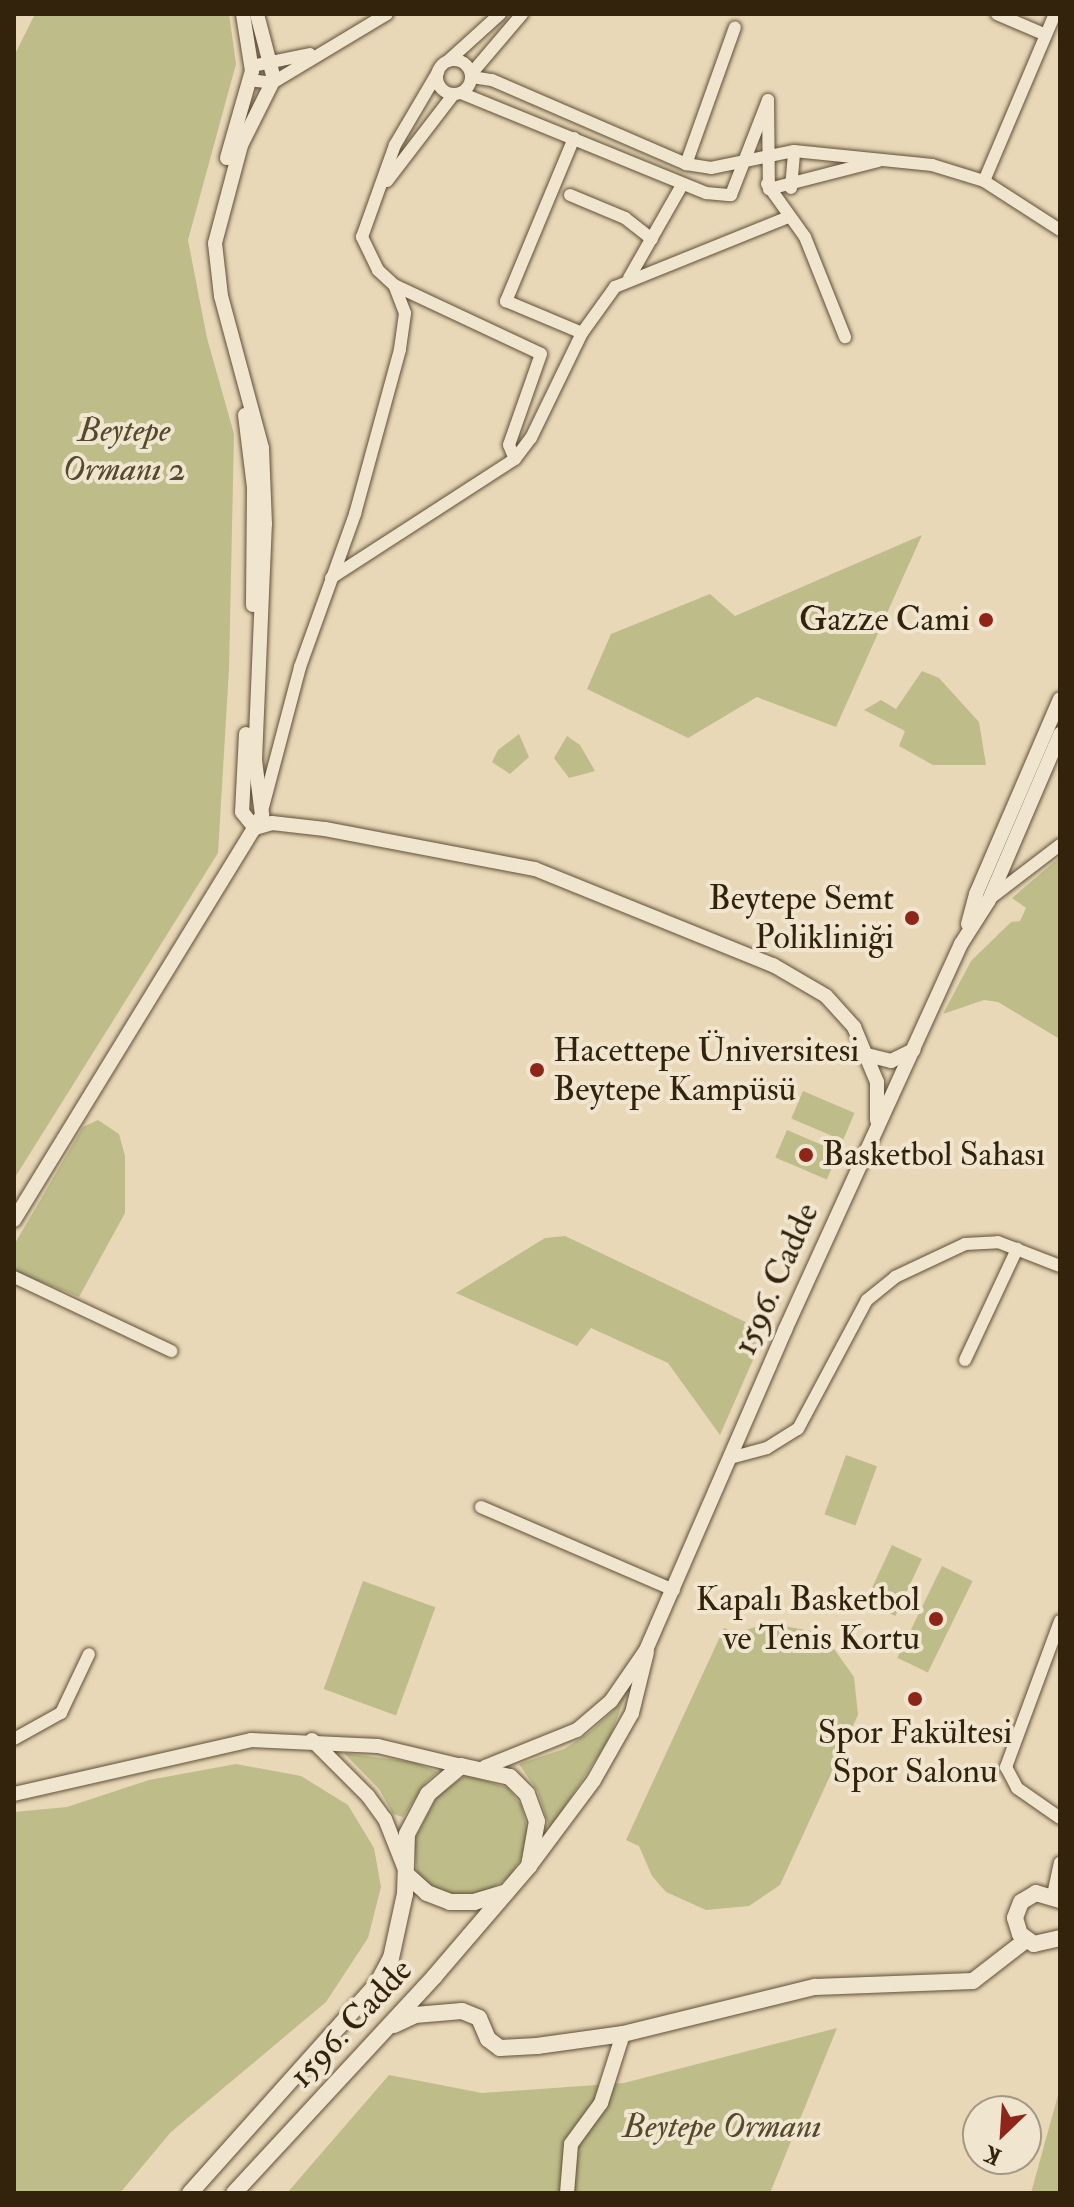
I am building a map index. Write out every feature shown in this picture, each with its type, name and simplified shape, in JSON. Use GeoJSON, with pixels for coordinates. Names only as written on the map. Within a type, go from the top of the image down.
{"type":"FeatureCollection","features":[{"type":"Feature","properties":{"kind":"main road","name":"1596. Cadde"},"geometry":{"type":"LineString","coordinates":[[190,2193],[377,1984],[391,1958],[406,1874],[404,1851],[418,1810],[436,1784],[461,1766],[485,1767],[510,1777],[532,1803],[537,1831],[529,1866],[387,2027],[234,2193]]}},
{"type":"Feature","properties":{"kind":"main road"},"geometry":{"type":"LineString","coordinates":[[406,1874],[427,1893],[450,1902],[474,1902],[508,1891]]}},
{"type":"Feature","properties":{"kind":"main road"},"geometry":{"type":"LineString","coordinates":[[1058,1899],[1036,1893],[1021,1902],[1016,1926],[1026,1940],[1043,1945],[1059,1940]]}},
{"type":"Feature","properties":{"kind":"main road"},"geometry":{"type":"LineString","coordinates":[[387,2027],[415,2015],[462,2011],[475,2014],[500,2048],[623,2034],[815,1987],[973,1981],[1026,1940]]}},
{"type":"Feature","properties":{"kind":"street"},"geometry":{"type":"LineString","coordinates":[[243,14],[251,73],[216,194],[206,258],[252,458],[255,556],[242,812],[258,821],[379,838],[520,865],[570,881],[800,979],[844,1014],[867,1055],[877,1082],[875,1132]]}},
{"type":"Feature","properties":{"kind":"street"},"geometry":{"type":"LineString","coordinates":[[257,14],[274,63],[272,83],[241,145],[215,243],[221,296],[262,448],[265,524],[255,760],[258,821]]}},
{"type":"Feature","properties":{"kind":"street"},"geometry":{"type":"LineString","coordinates":[[272,83],[317,52],[387,14]]}},
{"type":"Feature","properties":{"kind":"street"},"geometry":{"type":"LineString","coordinates":[[500,14],[438,72],[395,145],[362,237],[378,270],[394,285],[541,354],[509,445],[515,459]]}},
{"type":"Feature","properties":{"kind":"street"},"geometry":{"type":"LineString","coordinates":[[382,186],[522,14]]}},
{"type":"Feature","properties":{"kind":"street"},"geometry":{"type":"LineString","coordinates":[[997,14],[1046,35]]}},
{"type":"Feature","properties":{"kind":"street"},"geometry":{"type":"LineString","coordinates":[[984,181],[1055,14]]}},
{"type":"Feature","properties":{"kind":"street"},"geometry":{"type":"LineString","coordinates":[[686,164],[735,27]]}},
{"type":"Feature","properties":{"kind":"street"},"geometry":{"type":"LineString","coordinates":[[251,73],[274,63],[317,52]]}},
{"type":"Feature","properties":{"kind":"street"},"geometry":{"type":"LineString","coordinates":[[448,61],[463,62],[472,76],[492,80],[686,164],[711,168],[794,151],[932,165],[984,181],[1060,230]]}},
{"type":"Feature","properties":{"kind":"street"},"geometry":{"type":"LineString","coordinates":[[438,72],[440,87],[574,138],[682,185],[731,195],[768,100],[769,189]]}},
{"type":"Feature","properties":{"kind":"street"},"geometry":{"type":"LineString","coordinates":[[251,73],[272,83]]}},
{"type":"Feature","properties":{"kind":"street"},"geometry":{"type":"LineString","coordinates":[[574,138],[506,301],[582,333]]}},
{"type":"Feature","properties":{"kind":"street"},"geometry":{"type":"LineString","coordinates":[[778,202],[794,185],[794,151]]}},
{"type":"Feature","properties":{"kind":"street"},"geometry":{"type":"LineString","coordinates":[[769,189],[885,159]]}},
{"type":"Feature","properties":{"kind":"street"},"geometry":{"type":"LineString","coordinates":[[760,160],[769,189],[805,237],[845,337]]}},
{"type":"Feature","properties":{"kind":"street"},"geometry":{"type":"LineString","coordinates":[[629,278],[682,185]]}},
{"type":"Feature","properties":{"kind":"street"},"geometry":{"type":"LineString","coordinates":[[570,195],[625,218],[652,239]]}},
{"type":"Feature","properties":{"kind":"street"},"geometry":{"type":"LineString","coordinates":[[331,578],[515,459],[531,438],[582,333],[604,299],[629,278],[788,217]]}},
{"type":"Feature","properties":{"kind":"street"},"geometry":{"type":"LineString","coordinates":[[14,1220],[258,821],[300,667],[371,462],[400,349],[405,313],[394,285]]}},
{"type":"Feature","properties":{"kind":"street","name":"1596. Cadde"},"geometry":{"type":"LineString","coordinates":[[981,900],[1060,699]]}},
{"type":"Feature","properties":{"kind":"street","name":"1596. Cadde"},"geometry":{"type":"LineString","coordinates":[[485,1767],[577,1730],[611,1701],[646,1650],[875,1132],[1060,734]]}},
{"type":"Feature","properties":{"kind":"street"},"geometry":{"type":"LineString","coordinates":[[981,900],[1060,845]]}},
{"type":"Feature","properties":{"kind":"street"},"geometry":{"type":"LineString","coordinates":[[867,1055],[891,1061],[914,1050]]}},
{"type":"Feature","properties":{"kind":"street"},"geometry":{"type":"LineString","coordinates":[[730,1458],[767,1448],[798,1429],[867,1300],[895,1277],[965,1244],[998,1242],[1060,1266]]}},
{"type":"Feature","properties":{"kind":"street"},"geometry":{"type":"LineString","coordinates":[[965,1360],[1017,1249]]}},
{"type":"Feature","properties":{"kind":"street"},"geometry":{"type":"LineString","coordinates":[[14,1277],[171,1351]]}},
{"type":"Feature","properties":{"kind":"street"},"geometry":{"type":"LineString","coordinates":[[481,1507],[674,1590]]}},
{"type":"Feature","properties":{"kind":"street"},"geometry":{"type":"LineString","coordinates":[[1060,1621],[1006,1767],[1017,1788],[1060,1818]]}},
{"type":"Feature","properties":{"kind":"street","name":"1596. Cadde"},"geometry":{"type":"LineString","coordinates":[[529,1866],[594,1780],[632,1713],[646,1650]]}},
{"type":"Feature","properties":{"kind":"street"},"geometry":{"type":"LineString","coordinates":[[14,1739],[61,1713],[89,1654]]}},
{"type":"Feature","properties":{"kind":"street"},"geometry":{"type":"LineString","coordinates":[[14,1794],[91,1780],[214,1746],[251,1740],[312,1740],[378,1746],[461,1766]]}},
{"type":"Feature","properties":{"kind":"street"},"geometry":{"type":"LineString","coordinates":[[312,1740],[385,1819],[406,1874]]}},
{"type":"Feature","properties":{"kind":"street"},"geometry":{"type":"LineString","coordinates":[[1058,1899],[1060,1863]]}},
{"type":"Feature","properties":{"kind":"street"},"geometry":{"type":"LineString","coordinates":[[567,2193],[571,2144],[601,2103],[623,2034]]}},
{"type":"Feature","properties":{"kind":"green space","name":"Beytepe Ormanı 2"},"geometry":{"type":"Polygon","coordinates":[[[35,14],[229,14],[236,64],[188,240],[207,338],[234,434],[229,669],[218,853],[14,1179],[14,56],[35,14]]]}},
{"type":"Feature","properties":{"kind":"green space"},"geometry":{"type":"Polygon","coordinates":[[[922,535],[836,727],[757,697],[688,738],[587,689],[611,634],[710,594],[735,616],[922,535]]]}},
{"type":"Feature","properties":{"kind":"green space"},"geometry":{"type":"Polygon","coordinates":[[[922,671],[939,678],[979,722],[986,765],[933,765],[899,746],[905,731],[864,710],[881,700],[896,709],[922,671]]]}},
{"type":"Feature","properties":{"kind":"green space"},"geometry":{"type":"Polygon","coordinates":[[[519,734],[529,757],[510,774],[492,762],[498,750],[519,734]]]}},
{"type":"Feature","properties":{"kind":"green space"},"geometry":{"type":"Polygon","coordinates":[[[567,736],[580,745],[595,771],[569,778],[554,758],[567,736]]]}},
{"type":"Feature","properties":{"kind":"green space"},"geometry":{"type":"Polygon","coordinates":[[[1060,857],[1058,1038],[998,1002],[984,1000],[943,1014],[971,961],[1011,922],[1020,921],[1026,908],[1012,898],[1060,857]]]}},
{"type":"Feature","properties":{"kind":"green space","name":"Basketbol Sahası"},"geometry":{"type":"Polygon","coordinates":[[[803,1091],[855,1113],[843,1140],[791,1119],[803,1091]]]}},
{"type":"Feature","properties":{"kind":"green space"},"geometry":{"type":"Polygon","coordinates":[[[98,1120],[119,1134],[125,1156],[125,1213],[79,1297],[14,1271],[14,1245],[83,1127],[98,1120]]]}},
{"type":"Feature","properties":{"kind":"green space","name":"Basketbol Sahası"},"geometry":{"type":"Polygon","coordinates":[[[787,1130],[839,1152],[827,1179],[775,1158],[787,1130]]]}},
{"type":"Feature","properties":{"kind":"green space"},"geometry":{"type":"Polygon","coordinates":[[[565,1236],[756,1327],[763,1337],[720,1435],[668,1363],[591,1328],[577,1346],[456,1293],[545,1238],[565,1236]]]}},
{"type":"Feature","properties":{"kind":"green space"},"geometry":{"type":"Polygon","coordinates":[[[846,1455],[877,1466],[855,1525],[824,1514],[846,1455]]]}},
{"type":"Feature","properties":{"kind":"green space"},"geometry":{"type":"Polygon","coordinates":[[[892,1545],[922,1559],[895,1616],[865,1602],[892,1545]]]}},
{"type":"Feature","properties":{"kind":"green space","name":"Kapalı Basketbol ve Tenis Kortu"},"geometry":{"type":"Polygon","coordinates":[[[942,1566],[973,1581],[928,1673],[897,1658],[942,1566]]]}},
{"type":"Feature","properties":{"kind":"green space"},"geometry":{"type":"Polygon","coordinates":[[[363,1581],[435,1607],[396,1715],[324,1689],[363,1581]]]}},
{"type":"Feature","properties":{"kind":"green space"},"geometry":{"type":"Polygon","coordinates":[[[768,1623],[811,1631],[829,1642],[854,1677],[858,1715],[780,1885],[749,1906],[706,1910],[666,1892],[652,1876],[639,1846],[626,1840],[724,1628],[736,1633],[768,1623]]]}},
{"type":"Feature","properties":{"kind":"green space"},"geometry":{"type":"Polygon","coordinates":[[[630,1684],[609,1739],[550,1829],[538,1792],[519,1764],[564,1749],[590,1732],[613,1711],[630,1684]]]}},
{"type":"Feature","properties":{"kind":"green space"},"geometry":{"type":"Polygon","coordinates":[[[344,1753],[413,1762],[438,1772],[426,1782],[403,1817],[393,1814],[379,1789],[344,1753]]]}},
{"type":"Feature","properties":{"kind":"green space"},"geometry":{"type":"Polygon","coordinates":[[[236,1764],[301,1776],[348,1805],[374,1848],[381,1887],[368,1938],[326,2002],[171,2132],[120,2193],[14,2193],[14,1812],[67,1807],[149,1780],[236,1764]]]}},
{"type":"Feature","properties":{"kind":"green space"},"geometry":{"type":"Polygon","coordinates":[[[467,1775],[508,1788],[521,1805],[528,1830],[524,1854],[508,1878],[485,1892],[455,1896],[425,1884],[417,1873],[414,1840],[439,1793],[467,1775]]]}},
{"type":"Feature","properties":{"kind":"green space","name":"Beytepe Ormanı"},"geometry":{"type":"Polygon","coordinates":[[[837,2028],[770,2193],[287,2193],[389,2075],[482,2093],[624,2083],[837,2028]]]}},
{"type":"Feature","properties":{"kind":"green space"},"geometry":{"type":"Polygon","coordinates":[[[1060,2088],[1060,2193],[1031,2193],[1036,2175],[1042,2175],[1042,2153],[1060,2088]]]}},
{"type":"Feature","properties":{"kind":"place","name":"Gazze Cami"},"geometry":{"type":"Point","coordinates":[986,620]}},
{"type":"Feature","properties":{"kind":"place","name":"Beytepe Semt Polikliniği"},"geometry":{"type":"Point","coordinates":[912,918]}},
{"type":"Feature","properties":{"kind":"place","name":"Hacettepe Üniversitesi Beytepe Kampüsü"},"geometry":{"type":"Point","coordinates":[537,1070]}},
{"type":"Feature","properties":{"kind":"place","name":"Basketbol Sahası"},"geometry":{"type":"Point","coordinates":[806,1155]}},
{"type":"Feature","properties":{"kind":"place","name":"Kapalı Basketbol ve Tenis Kortu"},"geometry":{"type":"Point","coordinates":[936,1619]}},
{"type":"Feature","properties":{"kind":"place","name":"Spor Fakültesi Spor Salonu"},"geometry":{"type":"Point","coordinates":[915,1699]}}]}
